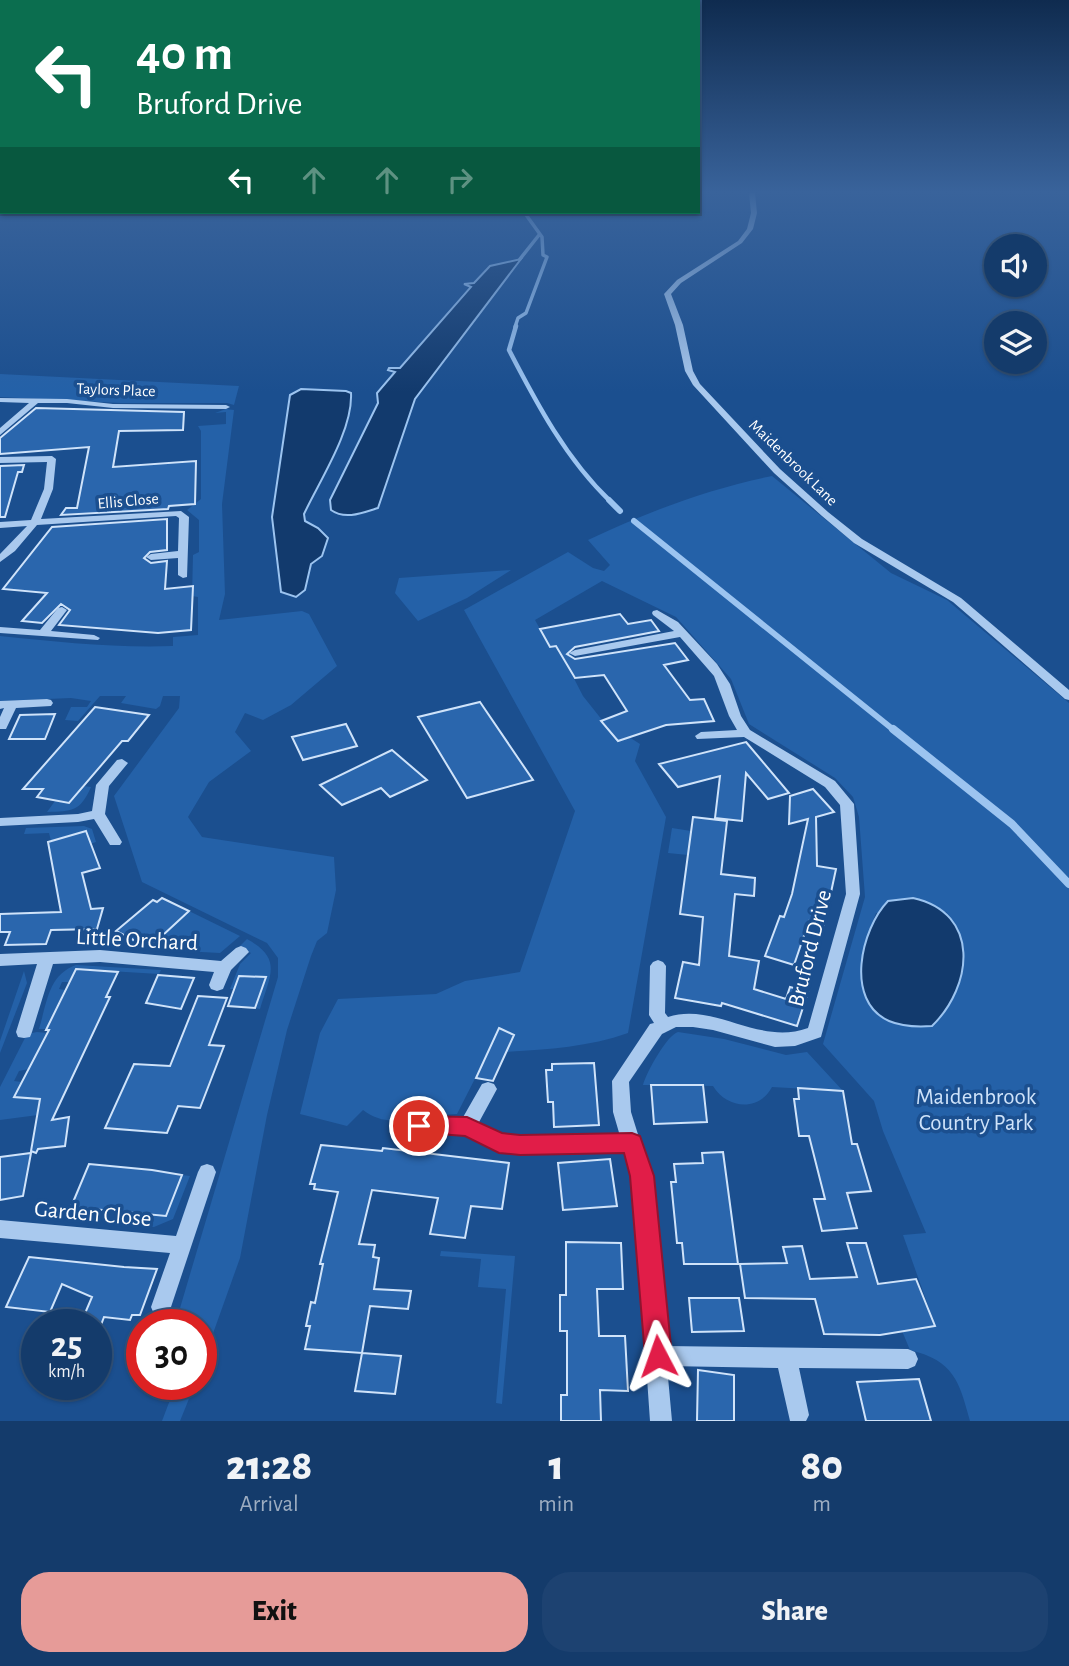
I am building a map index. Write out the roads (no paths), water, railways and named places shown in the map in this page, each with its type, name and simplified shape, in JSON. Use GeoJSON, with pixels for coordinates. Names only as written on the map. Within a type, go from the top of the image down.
{"type":"FeatureCollection","features":[{"type":"Feature","properties":{"kind":"street","name":"Maidenbrook Lane"},"geometry":{"type":"LineString","coordinates":[[714,259],[667,294],[679,325],[689,371],[697,385],[777,471],[825,514],[858,541],[957,600],[1069,696]]}},
{"type":"Feature","properties":{"kind":"street","name":"Taylors Place"},"geometry":{"type":"LineString","coordinates":[[0,400],[226,407]]}},
{"type":"Feature","properties":{"kind":"street"},"geometry":{"type":"LineString","coordinates":[[0,432],[35,402]]}},
{"type":"Feature","properties":{"kind":"street"},"geometry":{"type":"LineString","coordinates":[[194,418],[196,408]]}},
{"type":"Feature","properties":{"kind":"street"},"geometry":{"type":"LineString","coordinates":[[0,460],[52,459],[44,505],[36,523],[0,559]]}},
{"type":"Feature","properties":{"kind":"street","name":"Ellis Close"},"geometry":{"type":"LineString","coordinates":[[36,523],[178,513],[184,517],[183,575]]}},
{"type":"Feature","properties":{"kind":"street"},"geometry":{"type":"LineString","coordinates":[[0,525],[36,523]]}},
{"type":"Feature","properties":{"kind":"street"},"geometry":{"type":"LineString","coordinates":[[151,556],[183,554]]}},
{"type":"Feature","properties":{"kind":"street"},"geometry":{"type":"LineString","coordinates":[[43,634],[62,610]]}},
{"type":"Feature","properties":{"kind":"street","name":"Bruford Drive"},"geometry":{"type":"LineString","coordinates":[[657,613],[668,618],[719,676],[736,723],[746,733],[830,784],[847,804],[853,894],[815,1032],[794,1042],[779,1043],[715,1025],[681,1020],[664,1023]]}},
{"type":"Feature","properties":{"kind":"street"},"geometry":{"type":"LineString","coordinates":[[0,630],[94,638]]}},
{"type":"Feature","properties":{"kind":"street"},"geometry":{"type":"LineString","coordinates":[[575,653],[682,634]]}},
{"type":"Feature","properties":{"kind":"street"},"geometry":{"type":"LineString","coordinates":[[2,726],[6,705],[47,703]]}},
{"type":"Feature","properties":{"kind":"street"},"geometry":{"type":"LineString","coordinates":[[701,736],[746,733]]}},
{"type":"Feature","properties":{"kind":"street"},"geometry":{"type":"LineString","coordinates":[[115,842],[97,814],[103,785],[122,763]]}},
{"type":"Feature","properties":{"kind":"street"},"geometry":{"type":"LineString","coordinates":[[0,822],[78,818],[97,814]]}},
{"type":"Feature","properties":{"kind":"street"},"geometry":{"type":"LineString","coordinates":[[217,985],[224,967],[241,952]]}},
{"type":"Feature","properties":{"kind":"street","name":"Little Orchard"},"geometry":{"type":"LineString","coordinates":[[0,960],[100,956],[224,967]]}},
{"type":"Feature","properties":{"kind":"street"},"geometry":{"type":"LineString","coordinates":[[24,1032],[47,958]]}},
{"type":"Feature","properties":{"kind":"street"},"geometry":{"type":"LineString","coordinates":[[658,966],[657,1016],[664,1023],[656,1029],[621,1082],[622,1112],[642,1176],[662,1421]]}},
{"type":"Feature","properties":{"kind":"street"},"geometry":{"type":"LineString","coordinates":[[467,1127],[488,1089]]}},
{"type":"Feature","properties":{"kind":"street"},"geometry":{"type":"LineString","coordinates":[[419,1126],[467,1127],[499,1143],[520,1145],[632,1143]]}},
{"type":"Feature","properties":{"kind":"street"},"geometry":{"type":"LineString","coordinates":[[161,1307],[207,1172]]}},
{"type":"Feature","properties":{"kind":"street","name":"Garden Close"},"geometry":{"type":"LineString","coordinates":[[0,1229],[182,1245]]}},
{"type":"Feature","properties":{"kind":"street"},"geometry":{"type":"LineString","coordinates":[[658,1356],[908,1359]]}},
{"type":"Feature","properties":{"kind":"street"},"geometry":{"type":"LineString","coordinates":[[787,1358],[798,1415]]}},
{"type":"Feature","properties":{"kind":"waterway"},"geometry":{"type":"LineString","coordinates":[[515,327],[518,318],[526,313],[546,259]]}},
{"type":"Feature","properties":{"kind":"waterway"},"geometry":{"type":"LineString","coordinates":[[516,326],[509,350],[530,390],[566,449],[611,502]]}},
{"type":"Feature","properties":{"kind":"waterway"},"geometry":{"type":"LineString","coordinates":[[611,502],[620,511]]}},
{"type":"Feature","properties":{"kind":"waterway"},"geometry":{"type":"LineString","coordinates":[[634,521],[895,731]]}},
{"type":"Feature","properties":{"kind":"waterway"},"geometry":{"type":"LineString","coordinates":[[893,729],[1012,824],[1069,884]]}},
{"type":"Feature","properties":{"kind":"park label","name":"Maidenbrook Country Park"},"geometry":{"type":"Point","coordinates":[976,1109]}}]}
